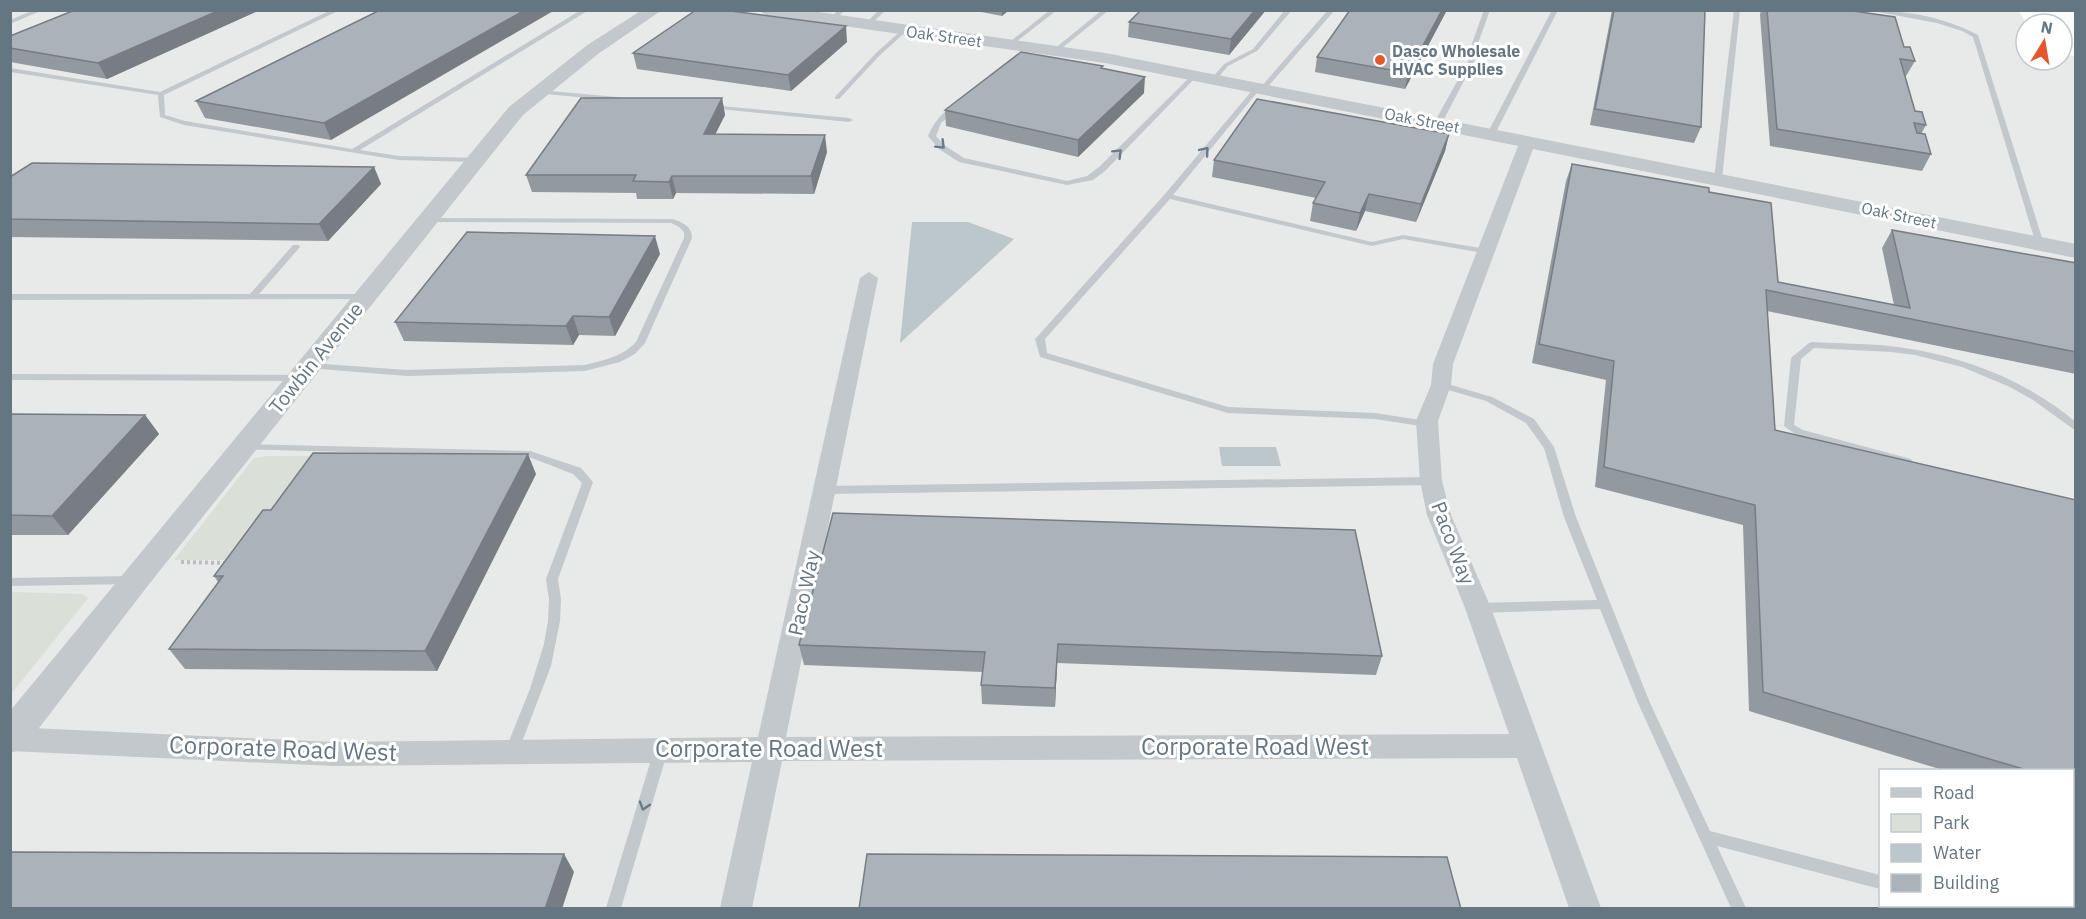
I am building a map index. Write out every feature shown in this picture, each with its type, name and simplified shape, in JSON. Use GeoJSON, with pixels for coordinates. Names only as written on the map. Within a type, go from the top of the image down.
{"type":"FeatureCollection","features":[{"type":"Feature","properties":{"kind":"street","name":"Towbin Avenue"},"geometry":{"type":"LineString","coordinates":[[10,739],[142,571],[516,111],[592,50],[654,10]]}},
{"type":"Feature","properties":{"kind":"street","name":"Oak Street"},"geometry":{"type":"LineString","coordinates":[[765,10],[837,15],[867,25],[1022,49],[1055,51],[1194,76],[2076,251]]}},
{"type":"Feature","properties":{"kind":"street","name":"Paco Way"},"geometry":{"type":"LineString","coordinates":[[1528,141],[1443,364],[1441,385],[1427,424],[1431,481],[1439,515],[1478,608],[1586,909]]}},
{"type":"Feature","properties":{"kind":"street","name":"Paco Way"},"geometry":{"type":"LineString","coordinates":[[736,909],[869,278]]}},
{"type":"Feature","properties":{"kind":"street","name":"Corporate Road West"},"geometry":{"type":"LineString","coordinates":[[10,739],[334,754],[771,749],[1527,746]]}},
{"type":"Feature","properties":{"kind":"lane"},"geometry":{"type":"LineString","coordinates":[[10,22],[40,10]]}},
{"type":"Feature","properties":{"kind":"lane"},"geometry":{"type":"LineString","coordinates":[[10,70],[161,94],[337,10]]}},
{"type":"Feature","properties":{"kind":"lane"},"geometry":{"type":"LineString","coordinates":[[353,151],[586,10]]}},
{"type":"Feature","properties":{"kind":"lane"},"geometry":{"type":"LineString","coordinates":[[867,25],[883,10]]}},
{"type":"Feature","properties":{"kind":"lane"},"geometry":{"type":"LineString","coordinates":[[1022,49],[1054,10]]}},
{"type":"Feature","properties":{"kind":"lane"},"geometry":{"type":"LineString","coordinates":[[1055,51],[1106,10]]}},
{"type":"Feature","properties":{"kind":"lane"},"geometry":{"type":"LineString","coordinates":[[1213,80],[1226,65],[1254,50],[1290,10]]}},
{"type":"Feature","properties":{"kind":"lane"},"geometry":{"type":"LineString","coordinates":[[1332,10],[1040,339],[1043,355],[1228,410],[1375,416],[1427,424]]}},
{"type":"Feature","properties":{"kind":"lane"},"geometry":{"type":"LineString","coordinates":[[1438,123],[1473,58],[1473,49],[1488,10]]}},
{"type":"Feature","properties":{"kind":"lane"},"geometry":{"type":"LineString","coordinates":[[1491,134],[1555,10]]}},
{"type":"Feature","properties":{"kind":"lane"},"geometry":{"type":"LineString","coordinates":[[1718,179],[1737,10]]}},
{"type":"Feature","properties":{"kind":"lane"},"geometry":{"type":"LineString","coordinates":[[1870,10],[1939,21],[1960,27],[1976,36],[2040,244]]}},
{"type":"Feature","properties":{"kind":"lane"},"geometry":{"type":"LineString","coordinates":[[837,98],[878,54],[905,30]]}},
{"type":"Feature","properties":{"kind":"lane"},"geometry":{"type":"LineString","coordinates":[[966,100],[934,127],[932,136],[949,153],[974,162],[1067,183],[1078,182],[1102,169],[1194,76]]}},
{"type":"Feature","properties":{"kind":"lane"},"geometry":{"type":"LineString","coordinates":[[537,92],[632,100]]}},
{"type":"Feature","properties":{"kind":"lane"},"geometry":{"type":"LineString","coordinates":[[161,94],[162,116],[184,123],[399,158],[475,160]]}},
{"type":"Feature","properties":{"kind":"lane"},"geometry":{"type":"LineString","coordinates":[[700,106],[849,120]]}},
{"type":"Feature","properties":{"kind":"lane"},"geometry":{"type":"LineString","coordinates":[[1168,196],[1372,244],[1403,237],[1486,252]]}},
{"type":"Feature","properties":{"kind":"lane"},"geometry":{"type":"LineString","coordinates":[[10,376],[407,373],[585,368],[617,360],[632,352],[640,343],[688,238],[688,232],[682,225],[672,221],[426,220]]}},
{"type":"Feature","properties":{"kind":"lane"},"geometry":{"type":"LineString","coordinates":[[252,297],[296,247]]}},
{"type":"Feature","properties":{"kind":"lane"},"geometry":{"type":"LineString","coordinates":[[10,297],[365,297]]}},
{"type":"Feature","properties":{"kind":"lane"},"geometry":{"type":"LineString","coordinates":[[1916,464],[1806,434],[1789,426],[1796,358],[1803,350],[1812,345],[1892,349],[1952,363],[1995,377],[2031,395],[2076,428]]}},
{"type":"Feature","properties":{"kind":"lane"},"geometry":{"type":"LineString","coordinates":[[1441,385],[1489,399],[1530,421],[1549,447],[1570,517],[1644,704],[1738,909]]}},
{"type":"Feature","properties":{"kind":"lane"},"geometry":{"type":"LineString","coordinates":[[244,447],[530,454],[577,471],[588,482],[552,579],[557,595],[543,671],[512,752]]}},
{"type":"Feature","properties":{"kind":"lane"},"geometry":{"type":"LineString","coordinates":[[825,490],[1431,481]]}},
{"type":"Feature","properties":{"kind":"lane"},"geometry":{"type":"LineString","coordinates":[[10,582],[142,571]]}},
{"type":"Feature","properties":{"kind":"lane"},"geometry":{"type":"LineString","coordinates":[[1478,608],[1605,604]]}},
{"type":"Feature","properties":{"kind":"lane"},"geometry":{"type":"LineString","coordinates":[[613,909],[662,750]]}},
{"type":"Feature","properties":{"kind":"lane"},"geometry":{"type":"LineString","coordinates":[[1704,836],[1879,881]]}},
{"type":"Feature","properties":{"kind":"path"},"geometry":{"type":"LineString","coordinates":[[142,571],[232,563]]}},
{"type":"Feature","properties":{"kind":"shaded area"},"geometry":{"type":"Polygon","coordinates":[[[10,11],[2019,11],[2014,12],[2014,72],[2074,72],[2075,56],[2075,908],[11,908],[10,11]]]}},
{"type":"Feature","properties":{"kind":"green space"},"geometry":{"type":"Polygon","coordinates":[[[315,456],[234,560],[174,560],[254,458],[315,456]]]}},
{"type":"Feature","properties":{"kind":"green space"},"geometry":{"type":"Polygon","coordinates":[[[11,592],[82,594],[88,598],[11,694],[11,592]]]}},
{"type":"Feature","properties":{"kind":"water"},"geometry":{"type":"Polygon","coordinates":[[[912,222],[968,222],[1014,239],[900,343],[912,222]]]}},
{"type":"Feature","properties":{"kind":"water"},"geometry":{"type":"Polygon","coordinates":[[[1219,447],[1276,447],[1281,466],[1222,466],[1219,447]]]}},
{"type":"Feature","properties":{"kind":"building"},"geometry":{"type":"Polygon","coordinates":[[[75,10],[220,10],[98,63],[10,48],[10,36],[75,10]]]}},
{"type":"Feature","properties":{"kind":"building"},"geometry":{"type":"Polygon","coordinates":[[[380,10],[525,10],[324,123],[196,101],[380,10]]]}},
{"type":"Feature","properties":{"kind":"building"},"geometry":{"type":"Polygon","coordinates":[[[696,10],[723,10],[846,26],[788,75],[633,53],[696,10]]]}},
{"type":"Feature","properties":{"kind":"building"},"geometry":{"type":"Polygon","coordinates":[[[1141,10],[1255,10],[1231,39],[1129,22],[1141,10]]]}},
{"type":"Feature","properties":{"kind":"building"},"geometry":{"type":"Polygon","coordinates":[[[1350,10],[1442,10],[1408,73],[1317,57],[1350,10]]]}},
{"type":"Feature","properties":{"kind":"building"},"geometry":{"type":"Polygon","coordinates":[[[1614,10],[1705,10],[1701,127],[1595,109],[1614,10]]]}},
{"type":"Feature","properties":{"kind":"building"},"geometry":{"type":"Polygon","coordinates":[[[1767,10],[1846,10],[1895,17],[1904,47],[1910,47],[1915,61],[1900,59],[1915,111],[1922,112],[1926,125],[1914,123],[1917,133],[1925,134],[1931,154],[1777,129],[1767,10]]]}},
{"type":"Feature","properties":{"kind":"building"},"geometry":{"type":"Polygon","coordinates":[[[1021,52],[1103,66],[1101,68],[1145,77],[1078,140],[945,110],[1021,52]]]}},
{"type":"Feature","properties":{"kind":"building"},"geometry":{"type":"Polygon","coordinates":[[[581,98],[722,98],[704,134],[825,135],[811,176],[672,176],[669,182],[633,181],[636,175],[526,175],[581,98]]]}},
{"type":"Feature","properties":{"kind":"building"},"geometry":{"type":"Polygon","coordinates":[[[1257,99],[1449,134],[1421,204],[1369,194],[1360,213],[1313,203],[1325,182],[1214,160],[1257,99]]]}},
{"type":"Feature","properties":{"kind":"building"},"geometry":{"type":"Polygon","coordinates":[[[32,163],[374,167],[319,224],[10,219],[10,177],[32,163]]]}},
{"type":"Feature","properties":{"kind":"building"},"geometry":{"type":"Polygon","coordinates":[[[1572,164],[1709,188],[1709,192],[1771,203],[1778,282],[1910,308],[1892,230],[2076,263],[2076,352],[1766,290],[1775,430],[2076,500],[2076,784],[2074,783],[2074,769],[2023,769],[1763,692],[1755,505],[1604,467],[1614,361],[1539,344],[1572,164]]]}},
{"type":"Feature","properties":{"kind":"building"},"geometry":{"type":"Polygon","coordinates":[[[467,232],[655,236],[609,317],[573,316],[566,326],[395,322],[467,232]]]}},
{"type":"Feature","properties":{"kind":"building"},"geometry":{"type":"Polygon","coordinates":[[[10,414],[145,415],[52,516],[10,515],[10,414]]]}},
{"type":"Feature","properties":{"kind":"building"},"geometry":{"type":"Polygon","coordinates":[[[313,453],[528,454],[425,651],[169,649],[223,576],[214,576],[263,510],[271,510],[313,453]]]}},
{"type":"Feature","properties":{"kind":"building"},"geometry":{"type":"Polygon","coordinates":[[[833,513],[1355,530],[1382,656],[1058,644],[1055,688],[981,685],[985,652],[799,645],[833,513]]]}},
{"type":"Feature","properties":{"kind":"building"},"geometry":{"type":"Polygon","coordinates":[[[11,852],[564,854],[545,909],[10,909],[11,852]]]}},
{"type":"Feature","properties":{"kind":"building"},"geometry":{"type":"Polygon","coordinates":[[[867,854],[1447,857],[1461,909],[859,909],[867,854]]]}},
{"type":"Feature","properties":{"kind":"place","name":"Dasco Wholesale HVAC Supplies"},"geometry":{"type":"Point","coordinates":[1380,60]}}]}
